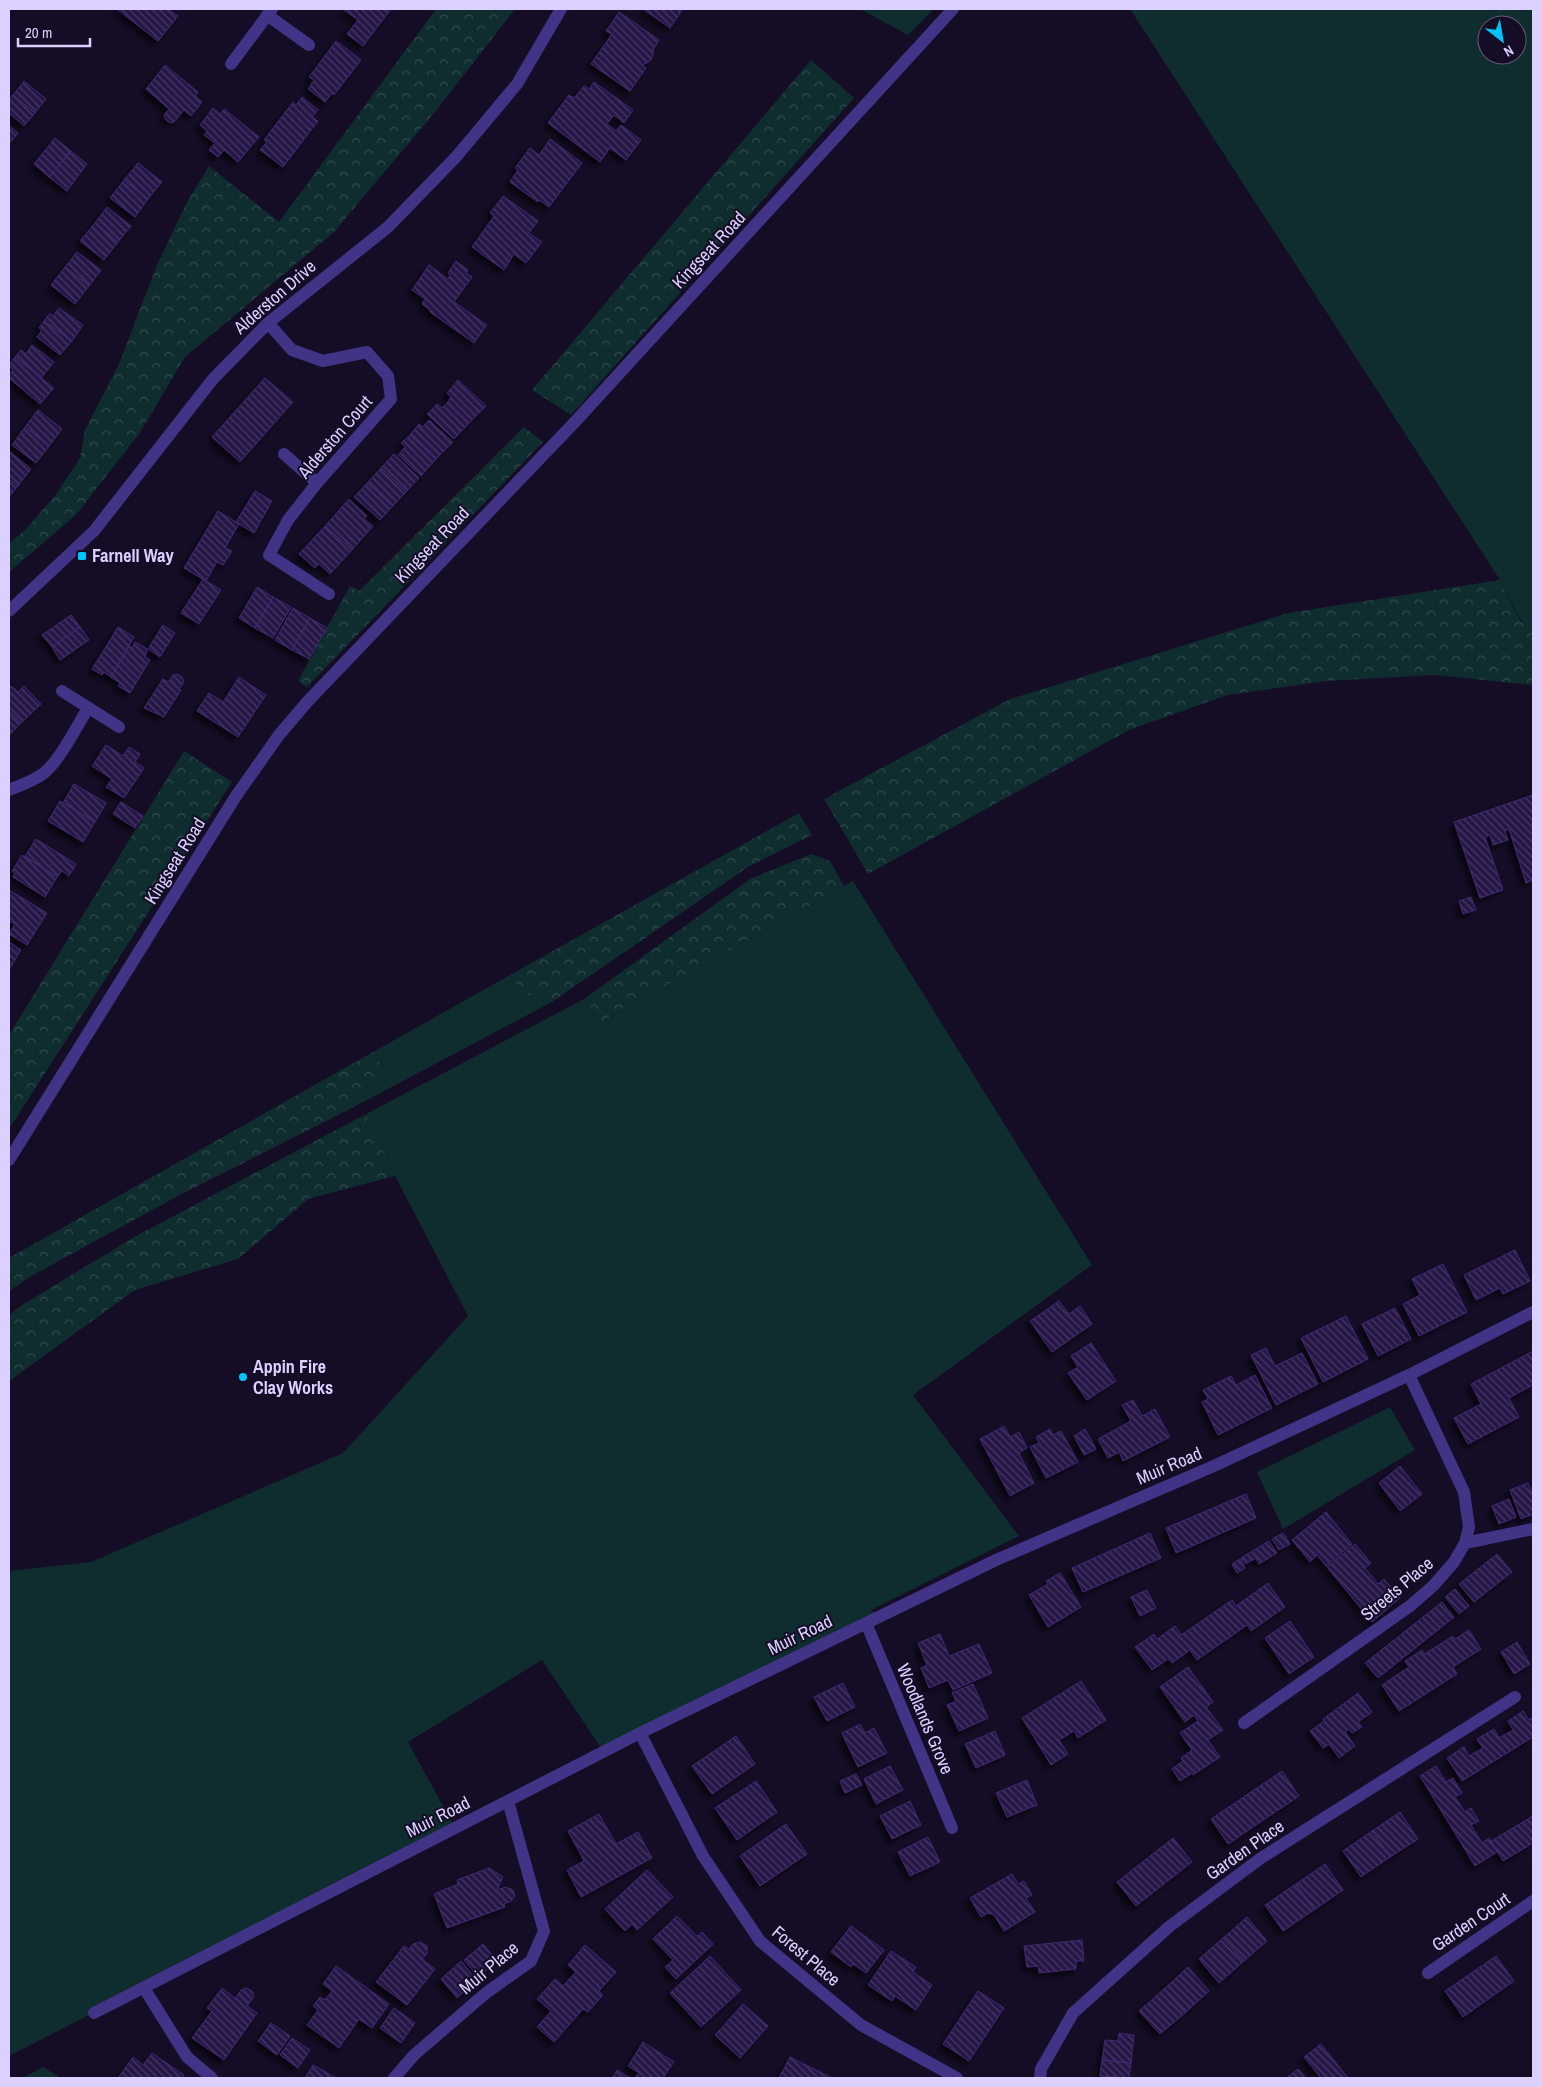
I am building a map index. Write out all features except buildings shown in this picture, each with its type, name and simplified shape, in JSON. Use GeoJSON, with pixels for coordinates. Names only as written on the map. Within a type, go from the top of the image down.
{"type":"FeatureCollection","features":[{"type":"Feature","properties":{"kind":"street","name":"Alderston Drive"},"geometry":{"type":"LineString","coordinates":[[9,611],[94,531],[213,378],[268,323],[388,227],[456,157],[517,84],[561,9]]}},
{"type":"Feature","properties":{"kind":"street","name":"Kingseat Road"},"geometry":{"type":"LineString","coordinates":[[9,1160],[236,796],[279,735],[308,701],[586,409],[952,9]]}},
{"type":"Feature","properties":{"kind":"street"},"geometry":{"type":"LineString","coordinates":[[231,64],[269,12],[310,45]]}},
{"type":"Feature","properties":{"kind":"street","name":"Alderston Court"},"geometry":{"type":"LineString","coordinates":[[268,323],[292,350],[323,361],[367,352],[388,376],[391,399],[317,482],[288,520],[269,555],[329,594]]}},
{"type":"Feature","properties":{"kind":"street"},"geometry":{"type":"LineString","coordinates":[[284,454],[317,482]]}},
{"type":"Feature","properties":{"kind":"street"},"geometry":{"type":"LineString","coordinates":[[62,691],[119,727]]}},
{"type":"Feature","properties":{"kind":"street"},"geometry":{"type":"LineString","coordinates":[[9,790],[32,781],[46,772],[88,708]]}},
{"type":"Feature","properties":{"kind":"street","name":"Muir Road"},"geometry":{"type":"LineString","coordinates":[[94,2014],[640,1733],[996,1560],[1216,1465],[1409,1375],[1533,1312]]}},
{"type":"Feature","properties":{"kind":"street","name":"Streets Place"},"geometry":{"type":"LineString","coordinates":[[1244,1723],[1410,1606],[1433,1586],[1454,1562],[1465,1542],[1469,1527],[1464,1492],[1409,1375]]}},
{"type":"Feature","properties":{"kind":"street"},"geometry":{"type":"LineString","coordinates":[[1465,1542],[1500,1537],[1533,1529]]}},
{"type":"Feature","properties":{"kind":"street","name":"Woodlands Grove"},"geometry":{"type":"LineString","coordinates":[[866,1623],[952,1828]]}},
{"type":"Feature","properties":{"kind":"street","name":"Garden Place"},"geometry":{"type":"LineString","coordinates":[[1040,2078],[1040,2069],[1073,2013],[1170,1926],[1261,1858],[1514,1697]]}},
{"type":"Feature","properties":{"kind":"street","name":"Forest Place"},"geometry":{"type":"LineString","coordinates":[[640,1733],[703,1856],[760,1941],[861,2024],[957,2078]]}},
{"type":"Feature","properties":{"kind":"street","name":"Muir Place"},"geometry":{"type":"LineString","coordinates":[[394,2078],[421,2049],[486,1994],[530,1961],[544,1931],[508,1801]]}},
{"type":"Feature","properties":{"kind":"street","name":"Garden Court"},"geometry":{"type":"LineString","coordinates":[[1428,1973],[1533,1900]]}},
{"type":"Feature","properties":{"kind":"street"},"geometry":{"type":"LineString","coordinates":[[144,1988],[187,2057],[212,2078]]}},
{"type":"Feature","properties":{"kind":"green space"},"geometry":{"type":"Polygon","coordinates":[[[436,9],[515,9],[435,112],[334,232],[185,357],[139,434],[75,516],[9,572],[9,543],[24,531],[55,496],[80,458],[85,430],[119,364],[157,265],[187,202],[209,166],[279,222],[436,9]]]}},
{"type":"Feature","properties":{"kind":"green space"},"geometry":{"type":"Polygon","coordinates":[[[860,9],[934,9],[908,35],[860,9]]]}},
{"type":"Feature","properties":{"kind":"green space"},"geometry":{"type":"Polygon","coordinates":[[[1130,9],[1533,9],[1533,623],[1522,622],[1500,580],[1130,9]]]}},
{"type":"Feature","properties":{"kind":"green space"},"geometry":{"type":"Polygon","coordinates":[[[811,60],[854,98],[571,415],[532,390],[811,60]]]}},
{"type":"Feature","properties":{"kind":"green space"},"geometry":{"type":"Polygon","coordinates":[[[524,427],[543,442],[307,687],[298,681],[350,586],[359,591],[524,427]]]}},
{"type":"Feature","properties":{"kind":"green space"},"geometry":{"type":"Polygon","coordinates":[[[1500,580],[1521,622],[1533,623],[1533,685],[1434,675],[1326,681],[1227,695],[1129,730],[868,874],[824,799],[1010,699],[1288,613],[1500,580]]]}},
{"type":"Feature","properties":{"kind":"green space"},"geometry":{"type":"Polygon","coordinates":[[[184,751],[232,782],[9,1129],[9,1035],[184,751]]]}},
{"type":"Feature","properties":{"kind":"green space"},"geometry":{"type":"Polygon","coordinates":[[[799,813],[812,835],[748,867],[552,1002],[537,990],[524,998],[510,975],[799,813]]]}},
{"type":"Feature","properties":{"kind":"green space"},"geometry":{"type":"Polygon","coordinates":[[[811,854],[830,861],[844,886],[601,1022],[584,999],[750,879],[811,854]]]}},
{"type":"Feature","properties":{"kind":"green space"},"geometry":{"type":"Polygon","coordinates":[[[853,881],[1092,1265],[913,1395],[1019,1536],[871,1610],[879,1616],[603,1751],[542,1660],[408,1742],[455,1828],[9,2056],[9,1571],[91,1562],[343,1453],[468,1316],[395,1176],[366,1114],[584,999],[601,1022],[853,881]]]}},
{"type":"Feature","properties":{"kind":"green space"},"geometry":{"type":"Polygon","coordinates":[[[510,975],[524,997],[537,990],[552,1002],[354,1107],[352,1095],[388,1075],[373,1052],[510,975]]]}},
{"type":"Feature","properties":{"kind":"green space"},"geometry":{"type":"Polygon","coordinates":[[[373,1052],[388,1075],[352,1095],[354,1107],[176,1197],[33,1275],[9,1291],[9,1258],[373,1052]]]}},
{"type":"Feature","properties":{"kind":"green space"},"geometry":{"type":"Polygon","coordinates":[[[366,1114],[395,1176],[308,1199],[238,1259],[135,1290],[9,1381],[9,1315],[22,1305],[136,1236],[366,1114]]]}},
{"type":"Feature","properties":{"kind":"green space"},"geometry":{"type":"Polygon","coordinates":[[[1390,1407],[1415,1450],[1283,1529],[1257,1472],[1390,1407]]]}},
{"type":"Feature","properties":{"kind":"green space"},"geometry":{"type":"Polygon","coordinates":[[[43,2067],[61,2078],[23,2078],[43,2067]]]}},
{"type":"Feature","properties":{"kind":"place","name":"Farnell Way"},"geometry":{"type":"Point","coordinates":[82,556]}},
{"type":"Feature","properties":{"kind":"place","name":"Appin Fire Clay Works"},"geometry":{"type":"Point","coordinates":[243,1377]}}]}
